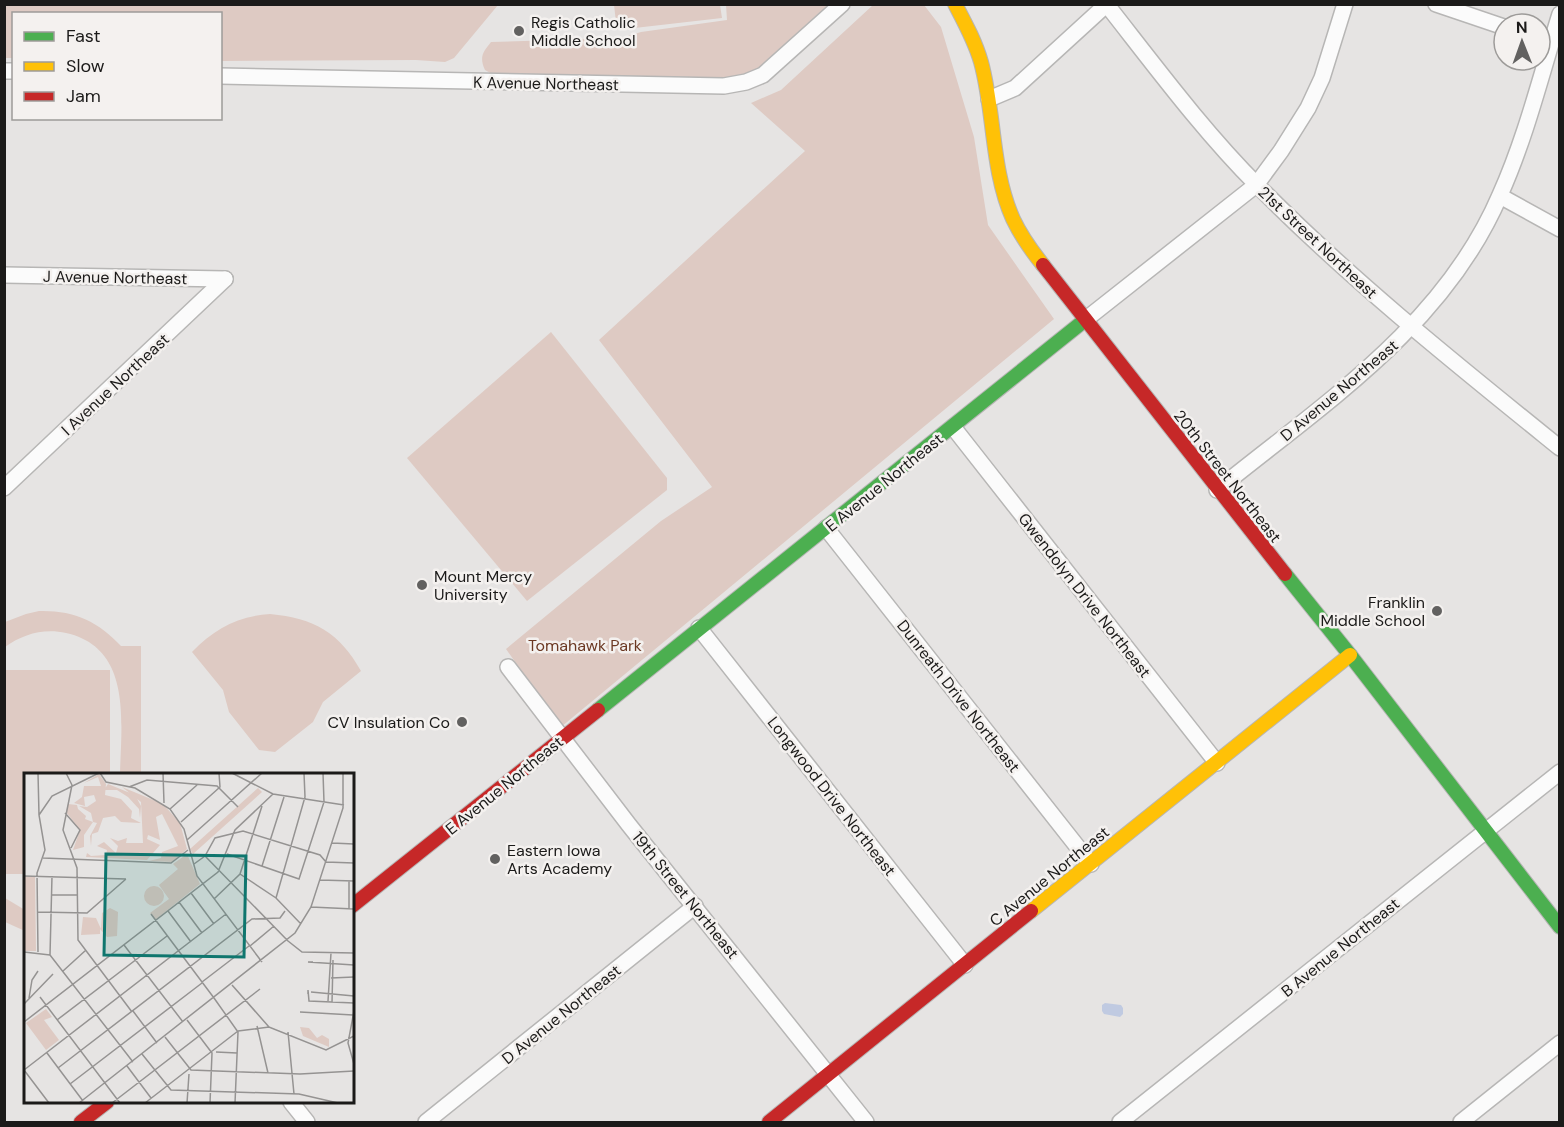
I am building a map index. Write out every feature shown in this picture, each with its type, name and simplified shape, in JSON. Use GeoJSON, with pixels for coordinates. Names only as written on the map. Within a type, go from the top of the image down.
{"type":"FeatureCollection","features":[{"type":"Feature","properties":{"kind":"street","name":"K Avenue Northeast"},"geometry":{"type":"LineString","coordinates":[[222,76],[724,86],[746,82],[763,75],[842,4]]}},
{"type":"Feature","properties":{"kind":"street","name":"20th Street Northeast"},"geometry":{"type":"LineString","coordinates":[[956,4],[972,34],[982,62],[1003,190],[1014,222],[1027,245],[1560,927]]}},
{"type":"Feature","properties":{"kind":"street","name":"E Avenue Northeast"},"geometry":{"type":"LineString","coordinates":[[354,904],[1256,184],[1281,151],[1308,108],[1322,78],[1345,4]]}},
{"type":"Feature","properties":{"kind":"street"},"geometry":{"type":"LineString","coordinates":[[1436,4],[1492,23]]}},
{"type":"Feature","properties":{"kind":"street"},"geometry":{"type":"LineString","coordinates":[[989,99],[1015,88],[1107,5]]}},
{"type":"Feature","properties":{"kind":"street","name":"21st Street Northeast"},"geometry":{"type":"LineString","coordinates":[[1107,5],[1174,90],[1256,184],[1331,258],[1411,328],[1560,448]]}},
{"type":"Feature","properties":{"kind":"street","name":"D Avenue Northeast"},"geometry":{"type":"LineString","coordinates":[[1552,36],[1560,14]]}},
{"type":"Feature","properties":{"kind":"street","name":"D Avenue Northeast"},"geometry":{"type":"LineString","coordinates":[[1217,490],[1375,364],[1411,328],[1461,266],[1500,196],[1527,123],[1541,72]]}},
{"type":"Feature","properties":{"kind":"street"},"geometry":{"type":"LineString","coordinates":[[1500,196],[1560,229]]}},
{"type":"Feature","properties":{"kind":"street","name":"J Avenue Northeast"},"geometry":{"type":"LineString","coordinates":[[4,275],[225,279]]}},
{"type":"Feature","properties":{"kind":"street","name":"I Avenue Northeast"},"geometry":{"type":"LineString","coordinates":[[4,488],[225,279]]}},
{"type":"Feature","properties":{"kind":"street","name":"Gwendolyn Drive Northeast"},"geometry":{"type":"LineString","coordinates":[[953,426],[1217,763]]}},
{"type":"Feature","properties":{"kind":"street","name":"Dunreath Drive Northeast"},"geometry":{"type":"LineString","coordinates":[[826,528],[1091,864]]}},
{"type":"Feature","properties":{"kind":"street","name":"Longwood Drive Northeast"},"geometry":{"type":"LineString","coordinates":[[699,628],[965,965]]}},
{"type":"Feature","properties":{"kind":"street","name":"C Avenue Northeast"},"geometry":{"type":"LineString","coordinates":[[769,1122],[1350,656]]}},
{"type":"Feature","properties":{"kind":"street","name":"19th Street Northeast"},"geometry":{"type":"LineString","coordinates":[[508,667],[629,825],[866,1122]]}},
{"type":"Feature","properties":{"kind":"street","name":"B Avenue Northeast"},"geometry":{"type":"LineString","coordinates":[[1120,1122],[1560,772]]}},
{"type":"Feature","properties":{"kind":"street","name":"D Avenue Northeast"},"geometry":{"type":"LineString","coordinates":[[426,1122],[695,906]]}},
{"type":"Feature","properties":{"kind":"street"},"geometry":{"type":"LineString","coordinates":[[1461,1122],[1560,1043]]}},
{"type":"Feature","properties":{"kind":"street"},"geometry":{"type":"LineString","coordinates":[[81,1122],[105,1103]]}},
{"type":"Feature","properties":{"kind":"street"},"geometry":{"type":"LineString","coordinates":[[293,1103],[308,1122]]}},
{"type":"Feature","properties":{"kind":"green space"},"geometry":{"type":"Polygon","coordinates":[[[5,4],[498,4],[454,58],[445,62],[416,60],[222,61],[222,12],[12,12],[12,58],[5,58],[5,4]]]}},
{"type":"Feature","properties":{"kind":"green space"},"geometry":{"type":"Polygon","coordinates":[[[614,5],[720,5],[722,18],[617,30],[614,5]]]}},
{"type":"Feature","properties":{"kind":"green space"},"geometry":{"type":"Polygon","coordinates":[[[726,5],[830,5],[774,58],[741,76],[711,79],[494,75],[485,70],[482,62],[483,55],[491,42],[621,38],[641,32],[727,20],[726,5]]]}},
{"type":"Feature","properties":{"kind":"green space","name":"Tomahawk Park"},"geometry":{"type":"Polygon","coordinates":[[[873,5],[924,5],[941,27],[974,137],[988,225],[1054,319],[561,727],[506,649],[661,521],[712,487],[599,340],[805,151],[751,103],[781,90],[873,5]]]}},
{"type":"Feature","properties":{"kind":"green space"},"geometry":{"type":"Polygon","coordinates":[[[551,332],[667,478],[667,490],[527,601],[407,458],[551,332]]]}},
{"type":"Feature","properties":{"kind":"green space"},"geometry":{"type":"Polygon","coordinates":[[[51,611],[74,615],[94,624],[121,646],[141,646],[141,773],[120,773],[121,711],[118,690],[113,671],[103,654],[88,641],[66,633],[50,631],[34,633],[5,647],[5,622],[26,614],[51,611]]]}},
{"type":"Feature","properties":{"kind":"green space"},"geometry":{"type":"Polygon","coordinates":[[[270,614],[300,619],[324,630],[335,637],[361,671],[323,702],[313,722],[275,752],[259,750],[229,712],[223,690],[192,652],[227,625],[258,615],[270,614]]]}},
{"type":"Feature","properties":{"kind":"green space"},"geometry":{"type":"Polygon","coordinates":[[[5,670],[110,670],[110,773],[24,773],[24,874],[5,874],[5,670]]]}},
{"type":"Feature","properties":{"kind":"green space"},"geometry":{"type":"Polygon","coordinates":[[[5,898],[24,909],[24,931],[5,922],[5,898]]]}},
{"type":"Feature","properties":{"kind":"water"},"geometry":{"type":"Polygon","coordinates":[[[1105,1003],[1121,1005],[1123,1014],[1120,1017],[1104,1014],[1102,1005],[1105,1003]]]}},
{"type":"Feature","properties":{"kind":"traffic: fast"},"geometry":{"type":"LineString","coordinates":[[598,710],[1085,320]]}},
{"type":"Feature","properties":{"kind":"traffic: fast"},"geometry":{"type":"LineString","coordinates":[[1285,574],[1560,927]]}},
{"type":"Feature","properties":{"kind":"traffic: slow"},"geometry":{"type":"LineString","coordinates":[[955,4],[973,39],[981,62],[997,161],[1006,200],[1019,231],[1043,265]]}},
{"type":"Feature","properties":{"kind":"traffic: slow"},"geometry":{"type":"LineString","coordinates":[[1031,911],[1350,655]]}},
{"type":"Feature","properties":{"kind":"traffic: jam"},"geometry":{"type":"LineString","coordinates":[[1043,265],[1285,574]]}},
{"type":"Feature","properties":{"kind":"traffic: jam"},"geometry":{"type":"LineString","coordinates":[[354,904],[598,710]]}},
{"type":"Feature","properties":{"kind":"traffic: jam"},"geometry":{"type":"LineString","coordinates":[[769,1122],[1031,911]]}},
{"type":"Feature","properties":{"kind":"traffic: jam"},"geometry":{"type":"LineString","coordinates":[[81,1122],[106,1103]]}},
{"type":"Feature","properties":{"kind":"place","name":"Regis Catholic Middle School"},"geometry":{"type":"Point","coordinates":[519,31]}},
{"type":"Feature","properties":{"kind":"place","name":"Mount Mercy University"},"geometry":{"type":"Point","coordinates":[422,585]}},
{"type":"Feature","properties":{"kind":"place","name":"Franklin Middle School"},"geometry":{"type":"Point","coordinates":[1437,611]}},
{"type":"Feature","properties":{"kind":"place","name":"CV Insulation Co"},"geometry":{"type":"Point","coordinates":[462,722]}},
{"type":"Feature","properties":{"kind":"place","name":"Eastern Iowa Arts Academy"},"geometry":{"type":"Point","coordinates":[495,859]}}]}
